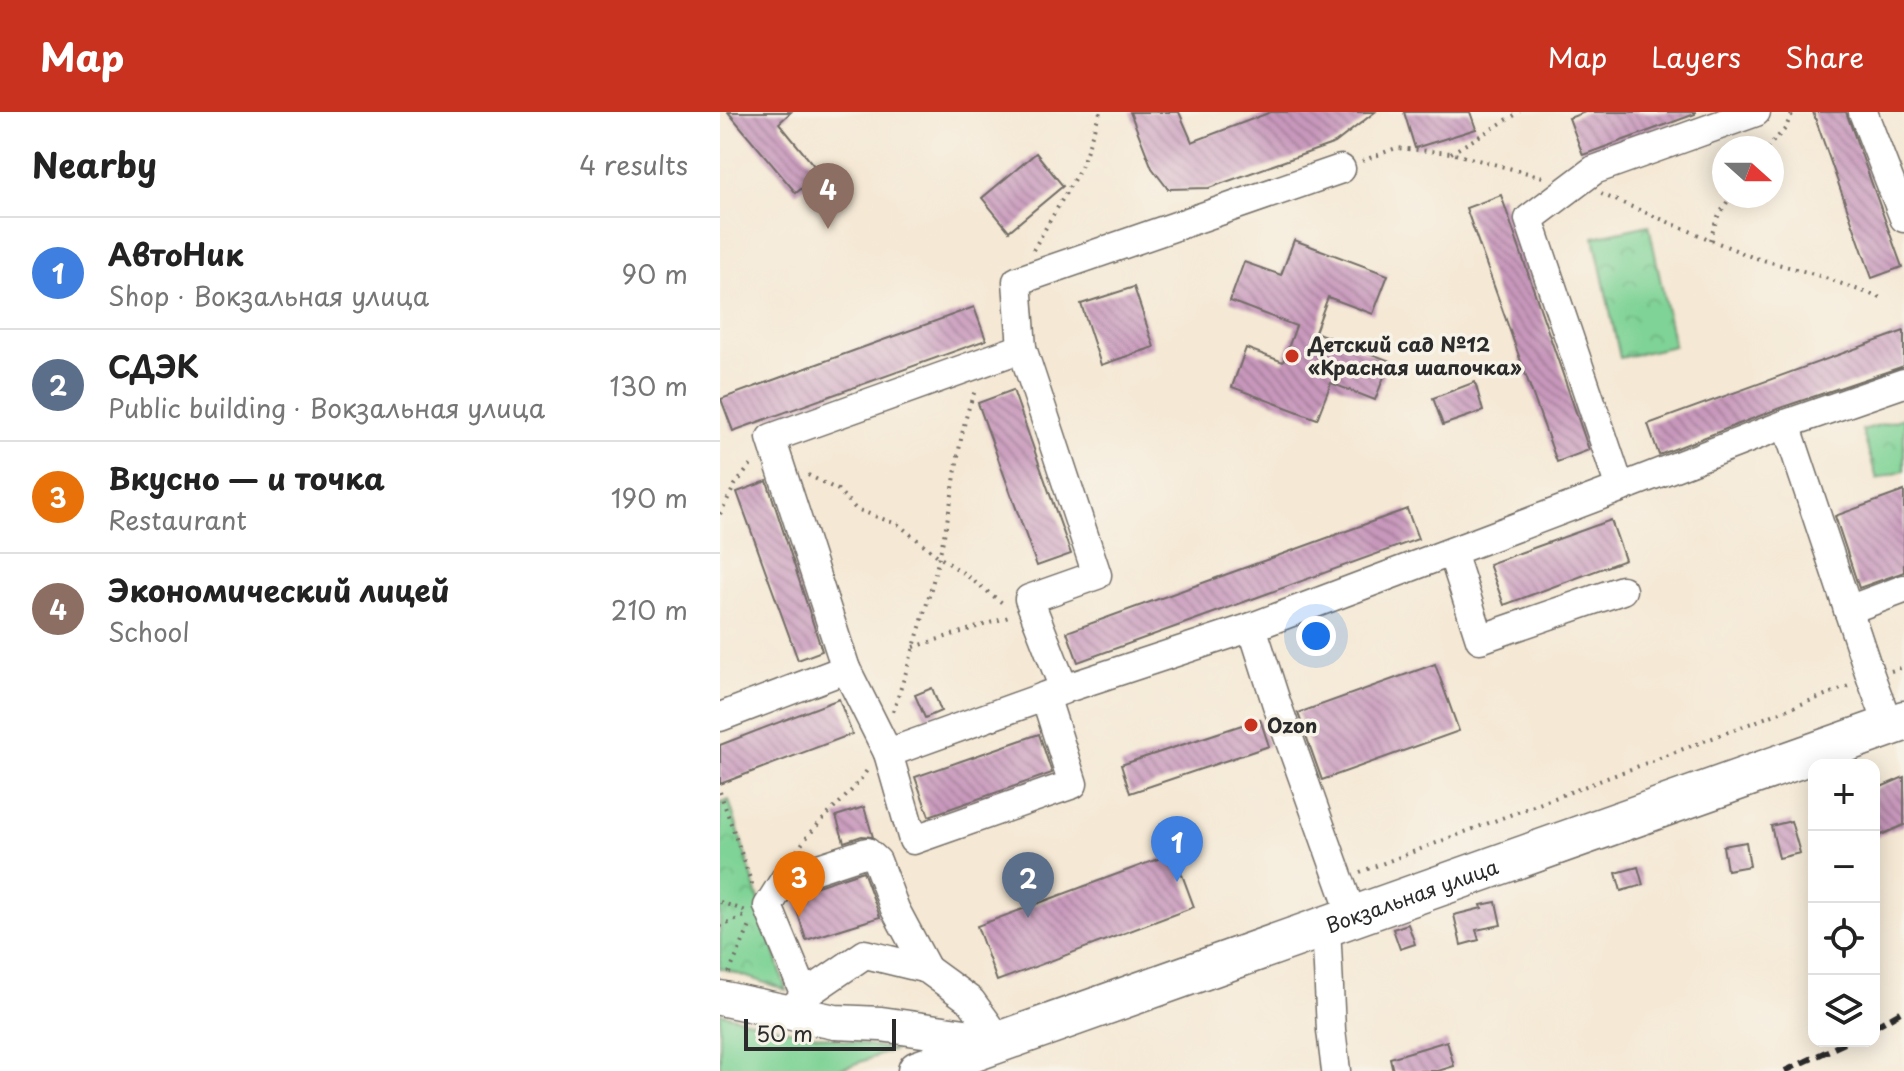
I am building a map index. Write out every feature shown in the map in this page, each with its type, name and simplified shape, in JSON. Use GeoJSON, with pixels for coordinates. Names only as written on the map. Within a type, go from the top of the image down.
{"type":"FeatureCollection","features":[{"type":"Feature","properties":{"kind":"highway","name":"Вокзальная улица"},"geometry":{"type":"LineString","coordinates":[[918,1071],[1339,907],[1896,723]]}},
{"type":"Feature","properties":{"kind":"main road"},"geometry":{"type":"LineString","coordinates":[[720,998],[796,1004],[835,1022],[881,1024],[1000,1041]]}},
{"type":"Feature","properties":{"kind":"street"},"geometry":{"type":"LineString","coordinates":[[1620,488],[1529,219],[1594,170],[1756,112]]}},
{"type":"Feature","properties":{"kind":"street"},"geometry":{"type":"LineString","coordinates":[[1863,112],[1904,218]]}},
{"type":"Feature","properties":{"kind":"street"},"geometry":{"type":"LineString","coordinates":[[1022,348],[775,450],[846,669],[888,753],[913,840],[1073,784],[1054,693],[1029,599],[1097,575],[1022,348],[1017,281],[1341,169]]}},
{"type":"Feature","properties":{"kind":"street"},"geometry":{"type":"LineString","coordinates":[[888,753],[1252,627],[1786,424],[1904,383]]}},
{"type":"Feature","properties":{"kind":"street"},"geometry":{"type":"LineString","coordinates":[[1786,424],[1871,678],[1896,723]]}},
{"type":"Feature","properties":{"kind":"street"},"geometry":{"type":"LineString","coordinates":[[1452,552],[1480,639],[1622,590]]}},
{"type":"Feature","properties":{"kind":"street"},"geometry":{"type":"LineString","coordinates":[[1848,610],[1904,589]]}},
{"type":"Feature","properties":{"kind":"street"},"geometry":{"type":"LineString","coordinates":[[1252,627],[1339,907],[1331,1030],[1336,1071]]}},
{"type":"Feature","properties":{"kind":"street"},"geometry":{"type":"LineString","coordinates":[[720,717],[846,669]]}},
{"type":"Feature","properties":{"kind":"street"},"geometry":{"type":"LineString","coordinates":[[927,969],[895,909],[877,861],[867,852],[785,879],[768,906],[796,1004],[865,954],[927,969],[971,1001],[1000,1041]]}},
{"type":"Feature","properties":{"kind":"path"},"geometry":{"type":"LineString","coordinates":[[1017,281],[1044,228],[1081,167],[1100,112]]}},
{"type":"Feature","properties":{"kind":"path"},"geometry":{"type":"LineString","coordinates":[[1451,153],[1520,112]]}},
{"type":"Feature","properties":{"kind":"path"},"geometry":{"type":"LineString","coordinates":[[1778,136],[1793,112]]}},
{"type":"Feature","properties":{"kind":"path"},"geometry":{"type":"LineString","coordinates":[[1341,169],[1396,148],[1451,153],[1575,184],[1752,257],[1814,274],[1884,299]]}},
{"type":"Feature","properties":{"kind":"path"},"geometry":{"type":"LineString","coordinates":[[1710,240],[1723,208]]}},
{"type":"Feature","properties":{"kind":"path"},"geometry":{"type":"LineString","coordinates":[[720,514],[735,485],[775,450],[838,490],[856,509],[899,525],[1018,614],[914,647]]}},
{"type":"Feature","properties":{"kind":"path"},"geometry":{"type":"LineString","coordinates":[[1339,907],[1871,678],[1904,667]]}},
{"type":"Feature","properties":{"kind":"path"},"geometry":{"type":"LineString","coordinates":[[720,792],[755,895]]}},
{"type":"Feature","properties":{"kind":"path"},"geometry":{"type":"LineString","coordinates":[[720,902],[753,914],[720,927]]}},
{"type":"Feature","properties":{"kind":"green space"},"geometry":{"type":"Polygon","coordinates":[[[1649,225],[1674,346],[1620,358],[1594,237],[1649,225]]]}},
{"type":"Feature","properties":{"kind":"green space"},"geometry":{"type":"Polygon","coordinates":[[[1904,418],[1904,471],[1877,479],[1862,430],[1904,418]]]}},
{"type":"Feature","properties":{"kind":"green space"},"geometry":{"type":"Polygon","coordinates":[[[729,800],[786,990],[720,968],[720,804],[729,800]]]}},
{"type":"Feature","properties":{"kind":"green space"},"geometry":{"type":"Polygon","coordinates":[[[720,1013],[773,1027],[894,1050],[835,1071],[720,1071],[720,1013]]]}},
{"type":"Feature","properties":{"kind":"building"},"geometry":{"type":"Polygon","coordinates":[[[728,112],[791,112],[779,123],[820,173],[796,193],[728,112]]]}},
{"type":"Feature","properties":{"kind":"building"},"geometry":{"type":"Polygon","coordinates":[[[1130,112],[1179,112],[1192,142],[1271,112],[1375,112],[1335,143],[1209,188],[1168,189],[1152,168],[1130,112]]]}},
{"type":"Feature","properties":{"kind":"building"},"geometry":{"type":"Polygon","coordinates":[[[1404,112],[1470,112],[1476,129],[1415,148],[1404,112]]]}},
{"type":"Feature","properties":{"kind":"building"},"geometry":{"type":"Polygon","coordinates":[[[1585,112],[1695,114],[1583,155],[1569,118],[1585,112]]]}},
{"type":"Feature","properties":{"kind":"building"},"geometry":{"type":"Polygon","coordinates":[[[1813,112],[1846,112],[1902,267],[1872,278],[1813,112]]]}},
{"type":"Feature","properties":{"kind":"building"},"geometry":{"type":"Polygon","coordinates":[[[1036,153],[1063,186],[1009,231],[982,198],[1036,153]]]}},
{"type":"Feature","properties":{"kind":"building"},"geometry":{"type":"Polygon","coordinates":[[[1501,195],[1589,450],[1557,462],[1466,208],[1501,195]]]}},
{"type":"Feature","properties":{"kind":"building"},"geometry":{"type":"Polygon","coordinates":[[[1294,240],[1388,275],[1373,314],[1328,297],[1315,332],[1390,361],[1375,400],[1331,383],[1317,419],[1232,387],[1246,348],[1283,362],[1296,326],[1230,301],[1244,262],[1281,275],[1294,240]]]}},
{"type":"Feature","properties":{"kind":"building"},"geometry":{"type":"Polygon","coordinates":[[[1134,287],[1154,347],[1101,365],[1081,304],[1134,287]]]}},
{"type":"Feature","properties":{"kind":"building"},"geometry":{"type":"Polygon","coordinates":[[[974,307],[986,340],[733,431],[721,399],[974,307]]]}},
{"type":"Feature","properties":{"kind":"building"},"geometry":{"type":"Polygon","coordinates":[[[1904,331],[1904,366],[1780,408],[1659,455],[1648,424],[1904,331]]]}},
{"type":"Feature","properties":{"kind":"building"},"geometry":{"type":"Polygon","coordinates":[[[1475,382],[1483,411],[1443,425],[1433,398],[1475,382]]]}},
{"type":"Feature","properties":{"kind":"building"},"geometry":{"type":"Polygon","coordinates":[[[1013,390],[1071,554],[1037,566],[978,403],[1013,390]]]}},
{"type":"Feature","properties":{"kind":"building"},"geometry":{"type":"Polygon","coordinates":[[[767,481],[822,651],[798,660],[737,492],[767,481]]]}},
{"type":"Feature","properties":{"kind":"building"},"geometry":{"type":"Polygon","coordinates":[[[1904,491],[1904,572],[1859,588],[1835,516],[1904,491]]]}},
{"type":"Feature","properties":{"kind":"building"},"geometry":{"type":"Polygon","coordinates":[[[1407,509],[1418,539],[1078,662],[1067,632],[1407,509]]]}},
{"type":"Feature","properties":{"kind":"building"},"geometry":{"type":"Polygon","coordinates":[[[1611,520],[1625,560],[1504,605],[1489,564],[1611,520]]]}},
{"type":"Feature","properties":{"kind":"building"},"geometry":{"type":"Polygon","coordinates":[[[1435,664],[1459,731],[1322,780],[1298,713],[1435,664]]]}},
{"type":"Feature","properties":{"kind":"building"},"geometry":{"type":"Polygon","coordinates":[[[932,688],[941,711],[925,718],[915,695],[932,688]]]}},
{"type":"Feature","properties":{"kind":"building"},"geometry":{"type":"Polygon","coordinates":[[[839,699],[852,734],[720,784],[720,745],[839,699]]]}},
{"type":"Feature","properties":{"kind":"building"},"geometry":{"type":"Polygon","coordinates":[[[1260,719],[1269,746],[1130,793],[1121,765],[1260,719]]]}},
{"type":"Feature","properties":{"kind":"building"},"geometry":{"type":"Polygon","coordinates":[[[1039,734],[1052,773],[929,816],[915,777],[1039,734]]]}},
{"type":"Feature","properties":{"kind":"building"},"geometry":{"type":"Polygon","coordinates":[[[1904,777],[1904,825],[1880,835],[1880,831],[1880,787],[1904,777]]]}},
{"type":"Feature","properties":{"kind":"building"},"geometry":{"type":"Polygon","coordinates":[[[864,807],[873,837],[862,836],[844,842],[836,816],[864,807]]]}},
{"type":"Feature","properties":{"kind":"building"},"geometry":{"type":"Polygon","coordinates":[[[1791,821],[1800,853],[1779,858],[1771,826],[1791,821]]]}},
{"type":"Feature","properties":{"kind":"building"},"geometry":{"type":"Polygon","coordinates":[[[1746,842],[1750,866],[1727,870],[1723,846],[1746,842]]]}},
{"type":"Feature","properties":{"kind":"building"},"geometry":{"type":"Polygon","coordinates":[[[1174,853],[1194,907],[997,981],[977,926],[1174,853]]]}},
{"type":"Feature","properties":{"kind":"building"},"geometry":{"type":"Polygon","coordinates":[[[1638,867],[1643,885],[1621,891],[1616,873],[1638,867]]]}},
{"type":"Feature","properties":{"kind":"building"},"geometry":{"type":"Polygon","coordinates":[[[863,871],[880,917],[806,940],[793,898],[796,893],[863,871]]]}},
{"type":"Feature","properties":{"kind":"building"},"geometry":{"type":"Polygon","coordinates":[[[1496,902],[1501,925],[1476,930],[1479,940],[1461,945],[1454,915],[1496,902]]]}},
{"type":"Feature","properties":{"kind":"building"},"geometry":{"type":"Polygon","coordinates":[[[1408,924],[1415,944],[1400,949],[1393,929],[1408,924]]]}},
{"type":"Feature","properties":{"kind":"building"},"geometry":{"type":"Polygon","coordinates":[[[1447,1041],[1454,1066],[1438,1071],[1393,1071],[1390,1058],[1447,1041]]]}},
{"type":"Feature","properties":{"kind":"railway"},"geometry":{"type":"LineString","coordinates":[[1880,1024],[1904,1010]]}},
{"type":"Feature","properties":{"kind":"railway"},"geometry":{"type":"LineString","coordinates":[[1785,1071],[1836,1047]]}},
{"type":"Feature","properties":{"kind":"place","name":"Экономический лицей"},"geometry":{"type":"Point","coordinates":[828,229]}},
{"type":"Feature","properties":{"kind":"place","name":"Детский сад №12 «Красная шапочка»"},"geometry":{"type":"Point","coordinates":[1292,356]}},
{"type":"Feature","properties":{"kind":"place","name":"Ozon"},"geometry":{"type":"Point","coordinates":[1251,725]}},
{"type":"Feature","properties":{"kind":"place","name":"АвтоНик"},"geometry":{"type":"Point","coordinates":[1177,882]}},
{"type":"Feature","properties":{"kind":"place","name":"Вкусно — и точка"},"geometry":{"type":"Point","coordinates":[799,917]}},
{"type":"Feature","properties":{"kind":"place","name":"СДЭК"},"geometry":{"type":"Point","coordinates":[1028,918]}}]}
